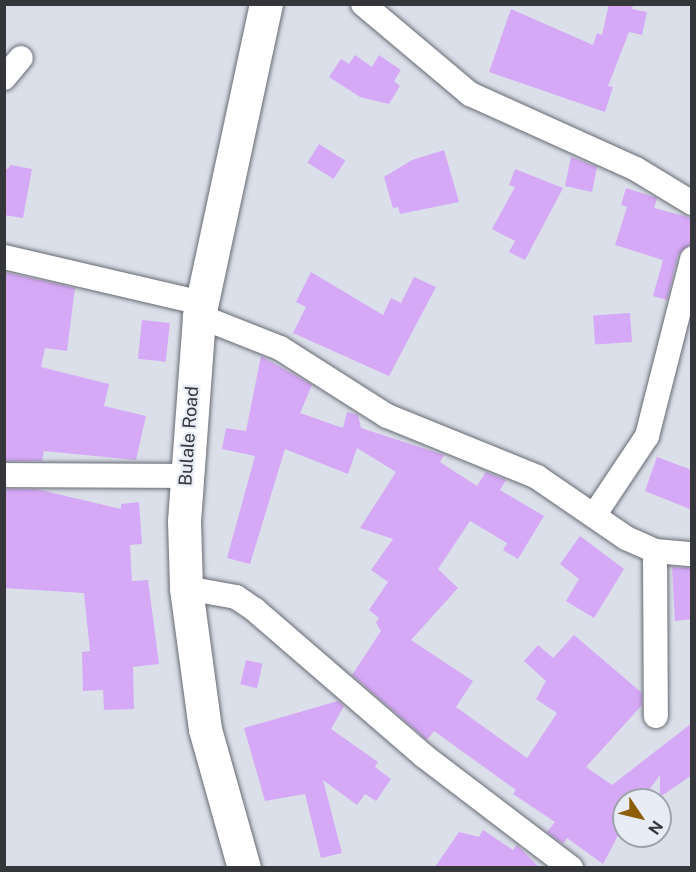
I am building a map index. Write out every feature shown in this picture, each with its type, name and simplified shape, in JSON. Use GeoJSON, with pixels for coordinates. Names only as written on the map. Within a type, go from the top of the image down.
{"type":"FeatureCollection","features":[{"type":"Feature","properties":{"kind":"street","name":"Bulale Road"},"geometry":{"type":"LineString","coordinates":[[244,867],[205,729],[186,588],[185,476],[200,310],[266,4]]}},
{"type":"Feature","properties":{"kind":"street"},"geometry":{"type":"LineString","coordinates":[[363,4],[470,94],[636,169],[692,203]]}},
{"type":"Feature","properties":{"kind":"street"},"geometry":{"type":"LineString","coordinates":[[4,78],[21,58]]}},
{"type":"Feature","properties":{"kind":"street"},"geometry":{"type":"LineString","coordinates":[[4,257],[200,310],[280,348],[387,416],[537,477],[655,551],[692,554]]}},
{"type":"Feature","properties":{"kind":"street"},"geometry":{"type":"LineString","coordinates":[[595,514],[647,436],[692,259]]}},
{"type":"Feature","properties":{"kind":"street"},"geometry":{"type":"LineString","coordinates":[[4,475],[185,476]]}},
{"type":"Feature","properties":{"kind":"street"},"geometry":{"type":"LineString","coordinates":[[655,551],[656,716]]}},
{"type":"Feature","properties":{"kind":"street"},"geometry":{"type":"LineString","coordinates":[[186,588],[236,597],[255,610],[424,756],[571,867]]}},
{"type":"Feature","properties":{"kind":"building"},"geometry":{"type":"Polygon","coordinates":[[[609,4],[633,4],[632,9],[647,12],[642,35],[629,32],[608,86],[613,87],[605,112],[489,72],[511,9],[593,45],[597,33],[602,35],[609,4]]]}},
{"type":"Feature","properties":{"kind":"building"},"geometry":{"type":"Polygon","coordinates":[[[355,55],[372,67],[379,55],[401,70],[394,81],[400,86],[389,104],[360,97],[329,77],[341,59],[349,64],[355,55]]]}},
{"type":"Feature","properties":{"kind":"building"},"geometry":{"type":"Polygon","coordinates":[[[319,144],[345,160],[334,179],[307,163],[319,144]]]}},
{"type":"Feature","properties":{"kind":"building"},"geometry":{"type":"Polygon","coordinates":[[[444,150],[459,202],[400,214],[398,207],[393,208],[384,177],[412,160],[444,150]]]}},
{"type":"Feature","properties":{"kind":"building"},"geometry":{"type":"Polygon","coordinates":[[[571,157],[597,167],[592,192],[565,186],[571,157]]]}},
{"type":"Feature","properties":{"kind":"building"},"geometry":{"type":"Polygon","coordinates":[[[11,165],[32,169],[23,218],[4,215],[4,172],[11,165]]]}},
{"type":"Feature","properties":{"kind":"building"},"geometry":{"type":"Polygon","coordinates":[[[515,169],[563,188],[525,260],[509,252],[515,241],[492,229],[515,187],[509,185],[515,169]]]}},
{"type":"Feature","properties":{"kind":"building"},"geometry":{"type":"Polygon","coordinates":[[[626,188],[657,198],[654,208],[692,218],[690,245],[678,255],[667,300],[653,296],[663,260],[615,245],[627,207],[621,205],[626,188]]]}},
{"type":"Feature","properties":{"kind":"building"},"geometry":{"type":"Polygon","coordinates":[[[4,272],[75,288],[67,351],[45,348],[41,367],[109,384],[104,406],[146,416],[136,460],[44,451],[42,461],[4,461],[4,272]]]}},
{"type":"Feature","properties":{"kind":"building"},"geometry":{"type":"Polygon","coordinates":[[[311,272],[383,315],[391,298],[401,303],[414,277],[436,287],[389,376],[293,333],[306,307],[296,302],[311,272]]]}},
{"type":"Feature","properties":{"kind":"building"},"geometry":{"type":"Polygon","coordinates":[[[630,313],[632,342],[595,345],[593,316],[630,313]]]}},
{"type":"Feature","properties":{"kind":"building"},"geometry":{"type":"Polygon","coordinates":[[[142,320],[170,323],[166,362],[138,359],[142,320]]]}},
{"type":"Feature","properties":{"kind":"building"},"geometry":{"type":"Polygon","coordinates":[[[261,356],[312,385],[300,413],[343,428],[347,412],[358,415],[361,428],[444,455],[440,462],[477,486],[486,472],[506,480],[500,490],[544,516],[518,559],[503,550],[507,543],[470,521],[438,569],[458,588],[411,640],[473,681],[456,707],[527,758],[557,713],[536,699],[546,681],[524,661],[538,645],[553,658],[574,635],[642,693],[642,705],[586,767],[612,785],[692,723],[692,775],[672,789],[660,788],[660,775],[651,788],[612,788],[612,847],[603,864],[567,838],[563,844],[547,832],[555,822],[513,794],[516,790],[434,731],[427,740],[352,675],[381,631],[376,623],[379,618],[369,610],[388,582],[371,570],[393,539],[360,528],[396,472],[357,448],[348,474],[285,449],[250,564],[227,558],[255,456],[222,449],[226,428],[246,431],[261,356]]]}},
{"type":"Feature","properties":{"kind":"building"},"geometry":{"type":"Polygon","coordinates":[[[657,457],[692,470],[692,510],[645,491],[657,457]]]}},
{"type":"Feature","properties":{"kind":"building"},"geometry":{"type":"Polygon","coordinates":[[[4,489],[36,489],[121,509],[121,504],[139,502],[142,544],[130,545],[132,581],[148,580],[159,664],[133,667],[134,709],[104,710],[103,690],[83,691],[82,652],[90,651],[84,593],[4,588],[4,489]]]}},
{"type":"Feature","properties":{"kind":"building"},"geometry":{"type":"Polygon","coordinates":[[[580,536],[624,569],[594,618],[566,601],[579,579],[560,564],[580,536]]]}},
{"type":"Feature","properties":{"kind":"building"},"geometry":{"type":"Polygon","coordinates":[[[672,567],[692,568],[692,619],[675,621],[672,567]]]}},
{"type":"Feature","properties":{"kind":"building"},"geometry":{"type":"Polygon","coordinates":[[[246,660],[263,664],[257,688],[240,684],[246,660]]]}},
{"type":"Feature","properties":{"kind":"building"},"geometry":{"type":"Polygon","coordinates":[[[338,701],[344,706],[331,729],[378,762],[375,767],[391,779],[376,801],[365,794],[357,805],[323,780],[342,853],[321,858],[305,794],[265,801],[244,728],[338,701]]]}},
{"type":"Feature","properties":{"kind":"building"},"geometry":{"type":"Polygon","coordinates":[[[483,830],[513,850],[517,845],[539,867],[435,867],[459,832],[479,837],[483,830]]]}}]}
